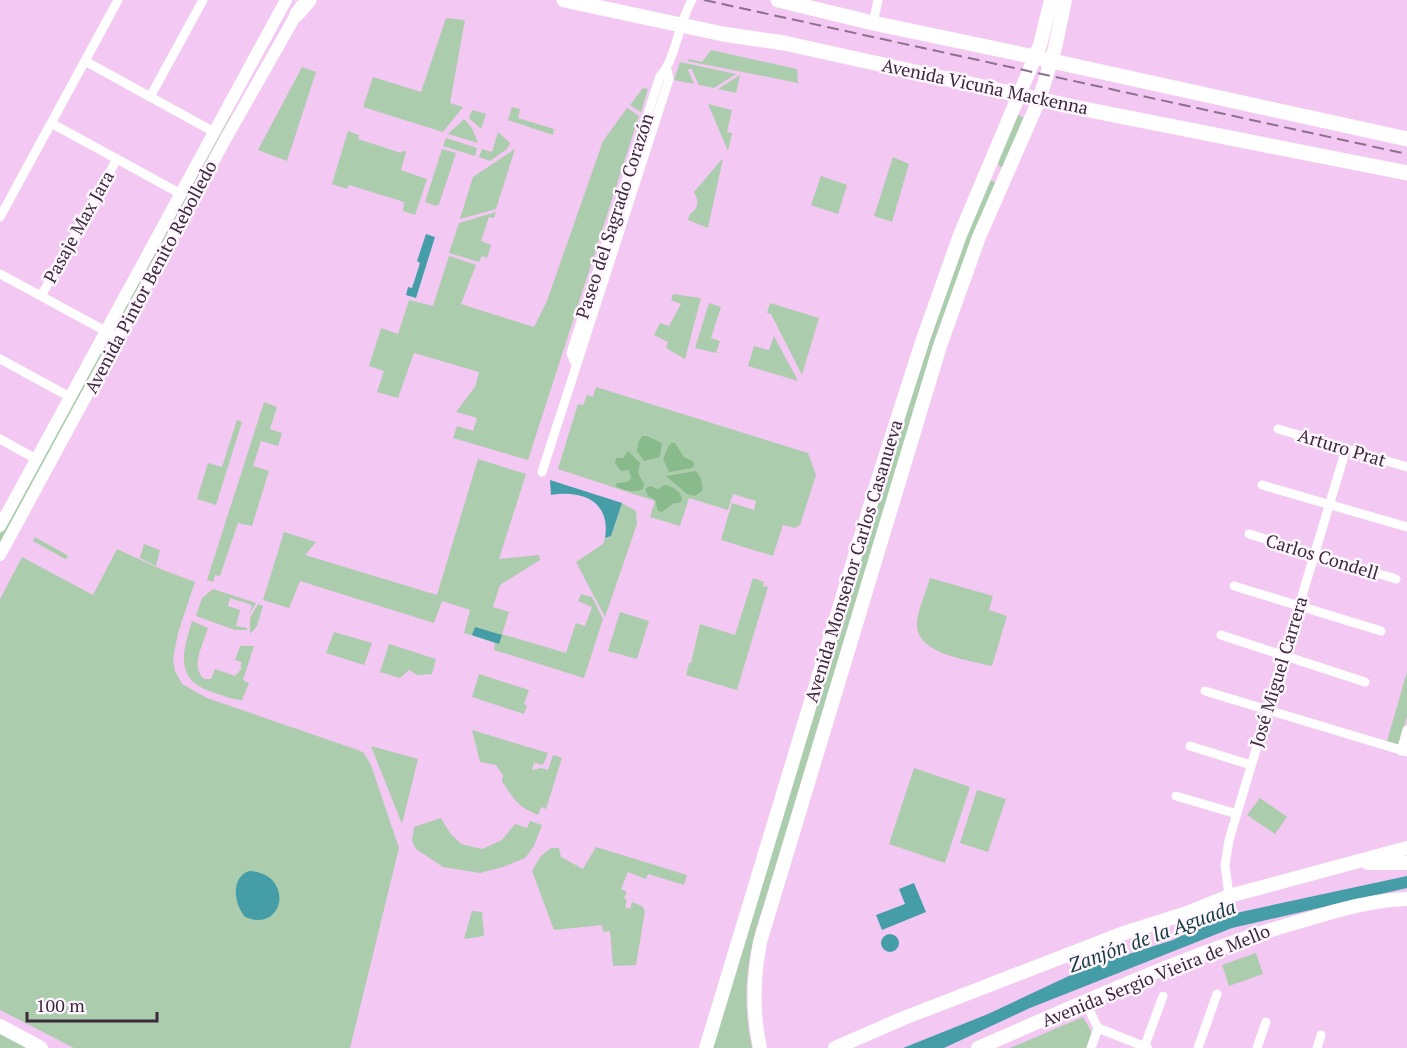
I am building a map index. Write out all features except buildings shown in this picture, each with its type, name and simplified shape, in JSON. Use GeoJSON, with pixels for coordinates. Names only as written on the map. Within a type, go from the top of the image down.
{"type":"FeatureCollection","features":[{"type":"Feature","properties":{"kind":"main road"},"geometry":{"type":"LineString","coordinates":[[301,7],[309,0]]}},
{"type":"Feature","properties":{"kind":"main road","name":"Avenida Vicuña Mackenna"},"geometry":{"type":"LineString","coordinates":[[564,0],[680,25],[1021,89],[1407,173]]}},
{"type":"Feature","properties":{"kind":"main road"},"geometry":{"type":"LineString","coordinates":[[778,0],[873,23],[1407,139]]}},
{"type":"Feature","properties":{"kind":"main road","name":"Avenida Monseñor Carlos Casanueva"},"geometry":{"type":"LineString","coordinates":[[706,1048],[881,470],[923,339],[955,246],[1035,57],[1052,0]]}},
{"type":"Feature","properties":{"kind":"main road","name":"Avenida Monseñor Carlos Casanueva"},"geometry":{"type":"LineString","coordinates":[[760,1048],[753,995],[760,942],[940,346],[979,237],[1041,94],[1065,0]]}},
{"type":"Feature","properties":{"kind":"main road"},"geometry":{"type":"LineString","coordinates":[[835,1048],[904,1018],[1079,950],[1229,896],[1407,848]]}},
{"type":"Feature","properties":{"kind":"main road"},"geometry":{"type":"LineString","coordinates":[[1357,862],[1407,863]]}},
{"type":"Feature","properties":{"kind":"main road","name":"Avenida Sergio Vieira de Mello"},"geometry":{"type":"LineString","coordinates":[[982,1047],[1231,942],[1350,907],[1384,900],[1407,899]]}},
{"type":"Feature","properties":{"kind":"main road"},"geometry":{"type":"LineString","coordinates":[[0,1026],[40,1048]]}},
{"type":"Feature","properties":{"kind":"street"},"geometry":{"type":"LineString","coordinates":[[0,217],[118,0]]}},
{"type":"Feature","properties":{"kind":"street"},"geometry":{"type":"LineString","coordinates":[[150,97],[203,0]]}},
{"type":"Feature","properties":{"kind":"street","name":"Avenida Pintor Benito Rebolledo"},"geometry":{"type":"LineString","coordinates":[[0,526],[286,0]]}},
{"type":"Feature","properties":{"kind":"street","name":"Paseo del Sagrado Corazón"},"geometry":{"type":"LineString","coordinates":[[542,472],[576,365],[571,353],[660,76],[667,69],[680,25],[692,0]]}},
{"type":"Feature","properties":{"kind":"street"},"geometry":{"type":"LineString","coordinates":[[873,23],[878,0]]}},
{"type":"Feature","properties":{"kind":"street","name":"Avenida Pintor Benito Rebolledo"},"geometry":{"type":"LineString","coordinates":[[0,555],[225,140],[301,7]]}},
{"type":"Feature","properties":{"kind":"street"},"geometry":{"type":"LineString","coordinates":[[273,25],[286,32]]}},
{"type":"Feature","properties":{"kind":"street"},"geometry":{"type":"LineString","coordinates":[[85,61],[214,132]]}},
{"type":"Feature","properties":{"kind":"street"},"geometry":{"type":"LineString","coordinates":[[51,123],[181,194]]}},
{"type":"Feature","properties":{"kind":"street","name":"Pasaje Max Jara"},"geometry":{"type":"LineString","coordinates":[[41,296],[117,159]]}},
{"type":"Feature","properties":{"kind":"street"},"geometry":{"type":"LineString","coordinates":[[0,274],[118,338]]}},
{"type":"Feature","properties":{"kind":"street"},"geometry":{"type":"LineString","coordinates":[[0,359],[70,397]]}},
{"type":"Feature","properties":{"kind":"street","name":"Arturo Prat"},"geometry":{"type":"LineString","coordinates":[[1278,429],[1407,467]]}},
{"type":"Feature","properties":{"kind":"street"},"geometry":{"type":"LineString","coordinates":[[0,439],[36,459]]}},
{"type":"Feature","properties":{"kind":"street","name":"José Miguel Carrera"},"geometry":{"type":"LineString","coordinates":[[1229,896],[1225,855],[1346,449]]}},
{"type":"Feature","properties":{"kind":"street"},"geometry":{"type":"LineString","coordinates":[[1262,485],[1407,527]]}},
{"type":"Feature","properties":{"kind":"street","name":"Carlos Condell"},"geometry":{"type":"LineString","coordinates":[[1249,534],[1396,579]]}},
{"type":"Feature","properties":{"kind":"street"},"geometry":{"type":"LineString","coordinates":[[1234,586],[1381,631]]}},
{"type":"Feature","properties":{"kind":"street"},"geometry":{"type":"LineString","coordinates":[[1221,635],[1365,682]]}},
{"type":"Feature","properties":{"kind":"street"},"geometry":{"type":"LineString","coordinates":[[1205,691],[1404,752],[1407,730]]}},
{"type":"Feature","properties":{"kind":"street"},"geometry":{"type":"LineString","coordinates":[[1190,746],[1251,765]]}},
{"type":"Feature","properties":{"kind":"street"},"geometry":{"type":"LineString","coordinates":[[1176,796],[1236,814]]}},
{"type":"Feature","properties":{"kind":"street"},"geometry":{"type":"LineString","coordinates":[[1198,1048],[1217,993]]}},
{"type":"Feature","properties":{"kind":"street"},"geometry":{"type":"LineString","coordinates":[[1085,1002],[1098,1028],[1146,1048],[1163,996]]}},
{"type":"Feature","properties":{"kind":"street"},"geometry":{"type":"LineString","coordinates":[[1257,1048],[1266,1022]]}},
{"type":"Feature","properties":{"kind":"street"},"geometry":{"type":"LineString","coordinates":[[1091,1048],[1098,1028]]}},
{"type":"Feature","properties":{"kind":"street"},"geometry":{"type":"LineString","coordinates":[[1317,1048],[1321,1035]]}},
{"type":"Feature","properties":{"kind":"shaded area"},"geometry":{"type":"Polygon","coordinates":[[[446,18],[465,20],[450,103],[463,107],[443,132],[363,107],[373,77],[421,92],[446,18]]]}},
{"type":"Feature","properties":{"kind":"shaded area"},"geometry":{"type":"Polygon","coordinates":[[[711,50],[797,69],[798,83],[687,61],[689,59],[702,62],[711,50]]]}},
{"type":"Feature","properties":{"kind":"shaded area"},"geometry":{"type":"Polygon","coordinates":[[[680,62],[736,74],[714,88],[699,85],[691,68],[688,70],[694,84],[674,80],[680,62]]]}},
{"type":"Feature","properties":{"kind":"shaded area"},"geometry":{"type":"Polygon","coordinates":[[[302,67],[316,72],[287,161],[258,150],[302,67]]]}},
{"type":"Feature","properties":{"kind":"shaded area"},"geometry":{"type":"Polygon","coordinates":[[[740,75],[736,93],[718,89],[740,75]]]}},
{"type":"Feature","properties":{"kind":"shaded area"},"geometry":{"type":"Polygon","coordinates":[[[643,88],[648,89],[641,112],[630,105],[643,88]]]}},
{"type":"Feature","properties":{"kind":"shaded area"},"geometry":{"type":"Polygon","coordinates":[[[708,104],[732,110],[727,132],[732,133],[728,151],[708,104]]]}},
{"type":"Feature","properties":{"kind":"shaded area"},"geometry":{"type":"Polygon","coordinates":[[[512,107],[520,109],[518,118],[554,129],[553,135],[508,120],[512,107]]]}},
{"type":"Feature","properties":{"kind":"shaded area"},"geometry":{"type":"Polygon","coordinates":[[[627,108],[639,116],[528,460],[453,438],[457,426],[473,431],[477,418],[456,412],[475,387],[479,372],[414,353],[398,398],[377,392],[384,371],[369,366],[381,328],[398,334],[409,300],[433,306],[449,256],[476,265],[461,304],[534,327],[547,301],[603,141],[627,108]]]}},
{"type":"Feature","properties":{"kind":"shaded area"},"geometry":{"type":"Polygon","coordinates":[[[472,110],[486,114],[481,129],[469,118],[472,110]]]}},
{"type":"Feature","properties":{"kind":"shaded area"},"geometry":{"type":"Polygon","coordinates":[[[227,113],[231,115],[119,323],[113,321],[227,113]]]}},
{"type":"Feature","properties":{"kind":"shaded area"},"geometry":{"type":"Polygon","coordinates":[[[1016,114],[1027,119],[1003,167],[1000,167],[997,161],[1016,114]]]}},
{"type":"Feature","properties":{"kind":"shaded area"},"geometry":{"type":"Polygon","coordinates":[[[464,119],[472,128],[478,143],[448,134],[464,119]]]}},
{"type":"Feature","properties":{"kind":"shaded area"},"geometry":{"type":"Polygon","coordinates":[[[348,131],[359,135],[358,139],[401,153],[406,152],[401,170],[427,179],[415,215],[403,211],[404,202],[349,185],[347,189],[332,184],[348,131]]]}},
{"type":"Feature","properties":{"kind":"shaded area"},"geometry":{"type":"Polygon","coordinates":[[[498,132],[510,143],[507,149],[490,161],[479,157],[482,149],[492,152],[498,132]]]}},
{"type":"Feature","properties":{"kind":"shaded area"},"geometry":{"type":"Polygon","coordinates":[[[446,138],[477,148],[475,156],[443,146],[446,138]]]}},
{"type":"Feature","properties":{"kind":"shaded area"},"geometry":{"type":"Polygon","coordinates":[[[442,149],[456,153],[439,204],[436,206],[425,202],[442,149]]]}},
{"type":"Feature","properties":{"kind":"shaded area"},"geometry":{"type":"Polygon","coordinates":[[[515,149],[496,209],[460,219],[473,177],[515,149]]]}},
{"type":"Feature","properties":{"kind":"shaded area"},"geometry":{"type":"Polygon","coordinates":[[[893,157],[909,164],[892,222],[874,216],[893,157]]]}},
{"type":"Feature","properties":{"kind":"shaded area"},"geometry":{"type":"Polygon","coordinates":[[[723,158],[708,228],[688,220],[697,204],[694,192],[723,158]]]}},
{"type":"Feature","properties":{"kind":"shaded area"},"geometry":{"type":"Polygon","coordinates":[[[821,176],[847,185],[838,214],[811,205],[821,176]]]}},
{"type":"Feature","properties":{"kind":"shaded area"},"geometry":{"type":"Polygon","coordinates":[[[990,181],[996,184],[756,929],[746,988],[752,1048],[709,1048],[858,561],[958,254],[990,181]]]}},
{"type":"Feature","properties":{"kind":"shaded area"},"geometry":{"type":"Polygon","coordinates":[[[496,212],[494,218],[489,217],[481,241],[491,245],[487,258],[482,256],[479,262],[449,253],[459,223],[496,212]]]}},
{"type":"Feature","properties":{"kind":"shaded area"},"geometry":{"type":"Polygon","coordinates":[[[426,234],[435,237],[416,298],[406,295],[408,287],[412,288],[420,263],[417,261],[426,234]]]}},
{"type":"Feature","properties":{"kind":"shaded area"},"geometry":{"type":"Polygon","coordinates":[[[673,294],[701,298],[685,359],[666,348],[668,342],[654,335],[660,323],[669,326],[681,304],[671,300],[673,294]]]}},
{"type":"Feature","properties":{"kind":"shaded area"},"geometry":{"type":"Polygon","coordinates":[[[709,303],[721,307],[711,338],[720,341],[716,353],[695,348],[709,303]]]}},
{"type":"Feature","properties":{"kind":"shaded area"},"geometry":{"type":"Polygon","coordinates":[[[770,303],[819,318],[802,375],[771,314],[767,313],[770,303]]]}},
{"type":"Feature","properties":{"kind":"shaded area"},"geometry":{"type":"Polygon","coordinates":[[[774,336],[798,381],[748,366],[754,346],[769,350],[774,336]]]}},
{"type":"Feature","properties":{"kind":"shaded area"},"geometry":{"type":"Polygon","coordinates":[[[100,351],[104,352],[0,543],[0,534],[100,351]]]}},
{"type":"Feature","properties":{"kind":"shaded area"},"geometry":{"type":"Polygon","coordinates":[[[596,387],[808,453],[816,475],[800,525],[795,528],[783,525],[773,556],[721,540],[732,503],[754,510],[756,501],[733,494],[728,510],[689,498],[680,526],[650,517],[655,501],[558,469],[578,404],[583,405],[587,395],[593,397],[596,387]]]}},
{"type":"Feature","properties":{"kind":"shaded area"},"geometry":{"type":"Polygon","coordinates":[[[264,402],[277,407],[270,429],[282,433],[278,446],[261,441],[253,466],[269,471],[252,526],[238,523],[220,576],[215,575],[213,582],[207,580],[264,402]]]}},
{"type":"Feature","properties":{"kind":"shaded area"},"geometry":{"type":"Polygon","coordinates":[[[237,420],[242,422],[216,505],[197,499],[208,463],[222,467],[237,420]]]}},
{"type":"Feature","properties":{"kind":"shaded area"},"geometry":{"type":"Polygon","coordinates":[[[642,436],[662,443],[660,457],[644,461],[637,451],[642,436]]]}},
{"type":"Feature","properties":{"kind":"shaded area"},"geometry":{"type":"Polygon","coordinates":[[[671,443],[675,443],[684,457],[694,462],[692,468],[669,472],[663,459],[671,443]]]}},
{"type":"Feature","properties":{"kind":"shaded area"},"geometry":{"type":"Polygon","coordinates":[[[628,451],[640,463],[638,473],[644,484],[643,489],[629,491],[615,486],[617,483],[628,482],[631,478],[629,470],[621,471],[615,463],[616,458],[623,458],[628,451]]]}},
{"type":"Feature","properties":{"kind":"shaded area"},"geometry":{"type":"Polygon","coordinates":[[[478,459],[526,474],[499,559],[539,555],[540,560],[500,585],[493,607],[509,612],[502,634],[566,653],[576,623],[585,626],[592,607],[578,601],[581,594],[592,597],[603,619],[584,678],[494,650],[495,643],[464,633],[470,610],[442,601],[434,623],[300,581],[289,608],[263,600],[284,532],[316,542],[305,555],[437,595],[478,459]]]}},
{"type":"Feature","properties":{"kind":"shaded area"},"geometry":{"type":"Polygon","coordinates":[[[696,471],[701,479],[703,490],[695,496],[687,494],[666,476],[696,471]]]}},
{"type":"Feature","properties":{"kind":"shaded area"},"geometry":{"type":"Polygon","coordinates":[[[550,480],[622,503],[611,536],[605,538],[606,525],[599,507],[592,501],[573,494],[551,495],[550,480]]]}},
{"type":"Feature","properties":{"kind":"shaded area"},"geometry":{"type":"Polygon","coordinates":[[[664,485],[676,489],[682,499],[680,503],[674,503],[662,512],[658,511],[655,500],[648,496],[645,489],[650,486],[658,489],[664,485]]]}},
{"type":"Feature","properties":{"kind":"shaded area"},"geometry":{"type":"Polygon","coordinates":[[[622,503],[636,511],[637,524],[605,617],[576,562],[603,544],[605,538],[611,536],[622,503]]]}},
{"type":"Feature","properties":{"kind":"shaded area"},"geometry":{"type":"Polygon","coordinates":[[[35,537],[67,555],[68,558],[65,559],[33,541],[35,537]]]}},
{"type":"Feature","properties":{"kind":"shaded area"},"geometry":{"type":"Polygon","coordinates":[[[144,544],[160,550],[156,566],[140,558],[144,544]]]}},
{"type":"Feature","properties":{"kind":"shaded area"},"geometry":{"type":"Polygon","coordinates":[[[117,549],[195,582],[178,633],[173,659],[175,671],[182,684],[207,698],[358,750],[364,753],[371,765],[399,848],[350,1048],[74,1048],[0,1010],[0,599],[22,557],[93,595],[117,549]]]}},
{"type":"Feature","properties":{"kind":"shaded area"},"geometry":{"type":"Polygon","coordinates":[[[753,578],[764,582],[763,586],[768,587],[737,690],[686,675],[700,624],[735,635],[753,578]]]}},
{"type":"Feature","properties":{"kind":"shaded area"},"geometry":{"type":"Polygon","coordinates":[[[930,578],[993,596],[989,610],[1007,616],[992,666],[945,654],[934,649],[919,634],[917,623],[920,606],[930,578]]]}},
{"type":"Feature","properties":{"kind":"shaded area"},"geometry":{"type":"Polygon","coordinates":[[[213,589],[256,603],[250,613],[252,605],[230,598],[228,606],[240,610],[236,626],[247,628],[247,630],[235,630],[196,616],[202,598],[213,589]]]}},
{"type":"Feature","properties":{"kind":"shaded area"},"geometry":{"type":"Polygon","coordinates":[[[258,604],[263,606],[257,626],[250,634],[250,618],[258,604]]]}},
{"type":"Feature","properties":{"kind":"shaded area"},"geometry":{"type":"Polygon","coordinates":[[[620,612],[649,621],[637,659],[608,651],[620,612]]]}},
{"type":"Feature","properties":{"kind":"shaded area"},"geometry":{"type":"Polygon","coordinates":[[[192,621],[208,628],[198,662],[200,674],[204,679],[211,679],[215,669],[235,676],[242,668],[240,667],[242,662],[235,660],[240,646],[254,646],[243,680],[249,683],[242,700],[228,698],[202,688],[187,674],[184,655],[192,621]]]}},
{"type":"Feature","properties":{"kind":"shaded area"},"geometry":{"type":"Polygon","coordinates":[[[475,627],[502,635],[499,644],[472,635],[475,627]]]}},
{"type":"Feature","properties":{"kind":"shaded area"},"geometry":{"type":"Polygon","coordinates":[[[334,632],[372,643],[364,665],[326,653],[334,632]]]}},
{"type":"Feature","properties":{"kind":"shaded area"},"geometry":{"type":"Polygon","coordinates":[[[389,644],[436,659],[432,674],[419,676],[409,670],[400,678],[380,672],[389,644]]]}},
{"type":"Feature","properties":{"kind":"shaded area"},"geometry":{"type":"Polygon","coordinates":[[[1407,672],[1407,717],[1399,745],[1387,741],[1407,672]]]}},
{"type":"Feature","properties":{"kind":"shaded area"},"geometry":{"type":"Polygon","coordinates":[[[479,674],[529,690],[524,704],[527,706],[524,714],[472,697],[479,674]]]}},
{"type":"Feature","properties":{"kind":"shaded area"},"geometry":{"type":"Polygon","coordinates":[[[472,730],[548,753],[543,765],[534,763],[532,770],[541,768],[548,770],[553,755],[562,758],[546,809],[541,807],[538,815],[517,802],[502,781],[503,775],[496,765],[480,762],[472,730]]]}},
{"type":"Feature","properties":{"kind":"shaded area"},"geometry":{"type":"Polygon","coordinates":[[[371,746],[418,759],[402,824],[371,746]]]}},
{"type":"Feature","properties":{"kind":"shaded area"},"geometry":{"type":"Polygon","coordinates":[[[914,768],[970,787],[945,863],[889,844],[914,768]]]}},
{"type":"Feature","properties":{"kind":"shaded area"},"geometry":{"type":"Polygon","coordinates":[[[977,790],[1006,799],[988,852],[960,843],[977,790]]]}},
{"type":"Feature","properties":{"kind":"shaded area"},"geometry":{"type":"Polygon","coordinates":[[[1260,798],[1287,817],[1275,834],[1247,815],[1260,798]]]}},
{"type":"Feature","properties":{"kind":"shaded area"},"geometry":{"type":"Polygon","coordinates":[[[441,818],[450,833],[461,844],[482,849],[502,840],[515,824],[527,828],[530,821],[542,825],[534,846],[525,858],[480,873],[443,867],[416,849],[412,841],[414,827],[441,818]]]}},
{"type":"Feature","properties":{"kind":"shaded area"},"geometry":{"type":"Polygon","coordinates":[[[596,847],[687,875],[684,885],[648,874],[646,879],[628,872],[621,889],[627,892],[624,898],[627,900],[625,907],[630,909],[632,902],[642,906],[645,911],[636,965],[613,966],[610,931],[603,932],[602,925],[554,930],[532,871],[540,857],[551,848],[559,848],[561,857],[583,869],[596,847]]]}},
{"type":"Feature","properties":{"kind":"shaded area"},"geometry":{"type":"Polygon","coordinates":[[[249,871],[264,874],[273,881],[278,891],[279,901],[276,910],[269,917],[259,920],[245,917],[241,912],[236,899],[236,885],[243,874],[249,871]]]}},
{"type":"Feature","properties":{"kind":"shaded area"},"geometry":{"type":"Polygon","coordinates":[[[1407,876],[1407,888],[1232,928],[1030,1008],[944,1048],[903,1048],[988,1014],[1088,967],[1173,940],[1222,916],[1407,876]]]}},
{"type":"Feature","properties":{"kind":"shaded area"},"geometry":{"type":"Polygon","coordinates":[[[914,883],[926,912],[882,930],[876,915],[905,904],[899,889],[914,883]]]}},
{"type":"Feature","properties":{"kind":"shaded area"},"geometry":{"type":"Polygon","coordinates":[[[472,911],[482,912],[484,936],[464,939],[472,911]]]}},
{"type":"Feature","properties":{"kind":"shaded area"},"geometry":{"type":"Polygon","coordinates":[[[890,934],[896,937],[899,943],[896,949],[890,952],[884,949],[881,943],[884,937],[890,934]]]}},
{"type":"Feature","properties":{"kind":"shaded area"},"geometry":{"type":"Polygon","coordinates":[[[1256,953],[1263,974],[1229,986],[1222,965],[1256,953]]]}},
{"type":"Feature","properties":{"kind":"shaded area"},"geometry":{"type":"Polygon","coordinates":[[[1083,1017],[1092,1033],[1087,1048],[1010,1048],[1083,1017]]]}},
{"type":"Feature","properties":{"kind":"shaded area"},"geometry":{"type":"Polygon","coordinates":[[[0,1031],[31,1048],[0,1048],[0,1031]]]}},
{"type":"Feature","properties":{"kind":"railway"},"geometry":{"type":"LineString","coordinates":[[704,0],[1407,154]]}},
{"type":"Feature","properties":{"kind":"water label","name":"Zanjón de la Aguada"},"geometry":{"type":"Point","coordinates":[1152,936]}}]}
